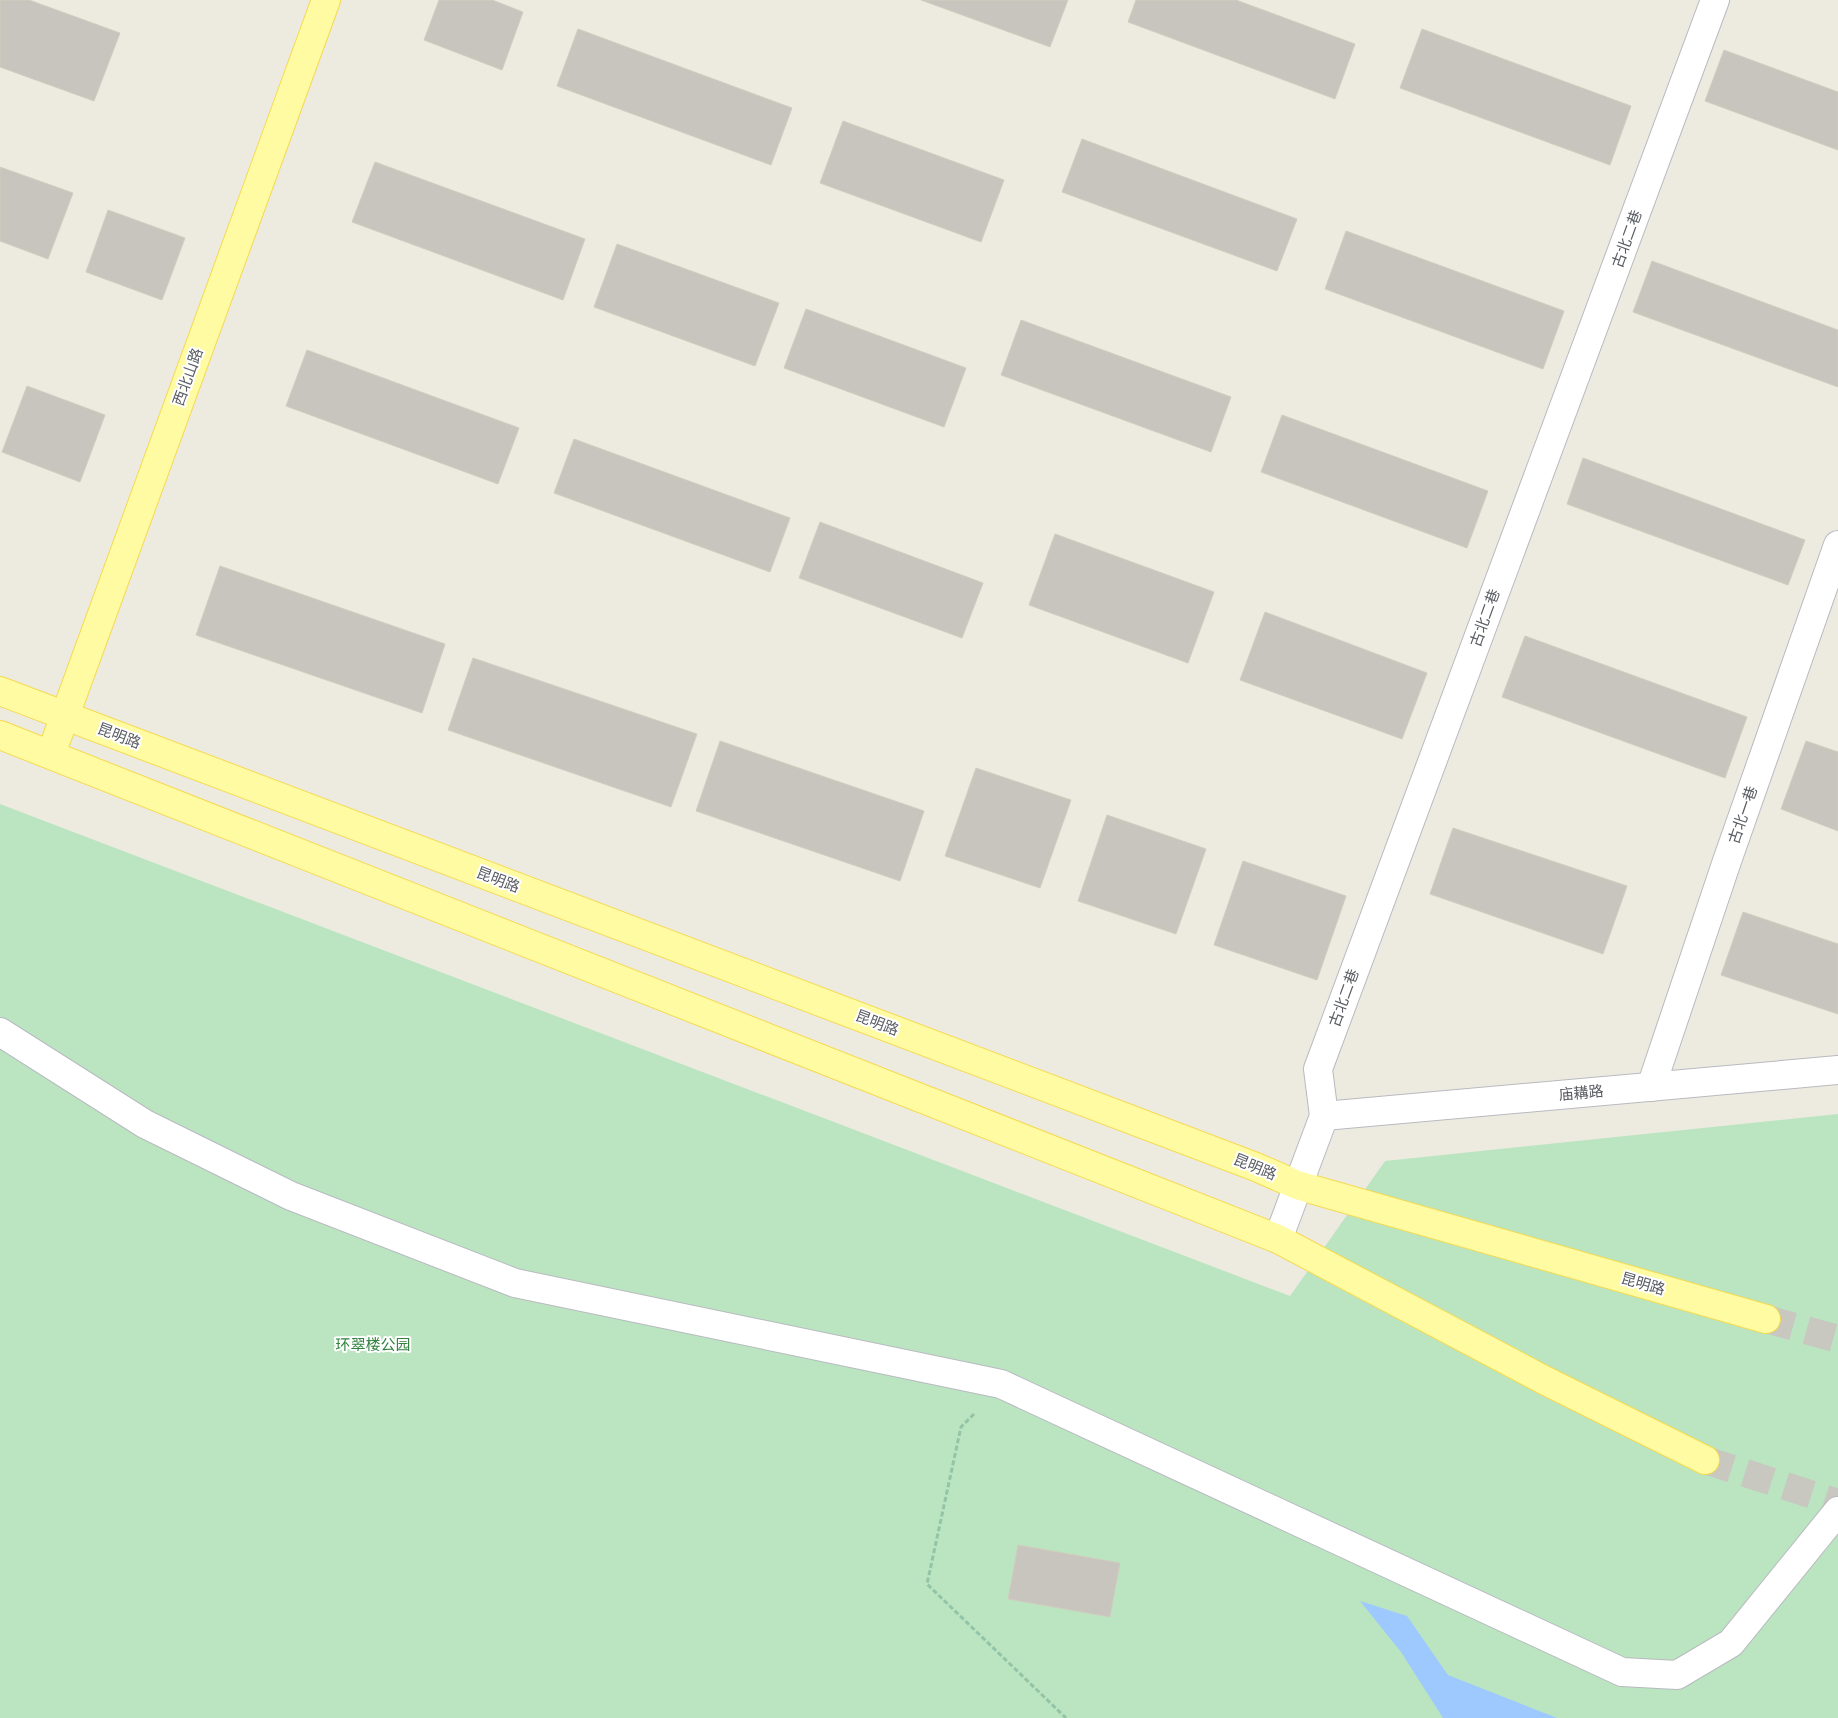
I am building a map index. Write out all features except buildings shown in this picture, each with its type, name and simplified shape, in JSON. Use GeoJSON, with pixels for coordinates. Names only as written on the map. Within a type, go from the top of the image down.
{"type":"FeatureCollection","features":[{"type":"Feature","properties":{"kind":"main road","name":"西北山路"},"geometry":{"type":"LineString","coordinates":[[51,754],[326,0]]}},
{"type":"Feature","properties":{"kind":"main road","name":"昆明路"},"geometry":{"type":"LineString","coordinates":[[0,691],[1238,1160],[1297,1185],[1766,1319]]}},
{"type":"Feature","properties":{"kind":"main road"},"geometry":{"type":"LineString","coordinates":[[0,736],[51,754],[84,769],[1278,1239],[1544,1380],[1705,1460]]}},
{"type":"Feature","properties":{"kind":"street","name":"古北二巷"},"geometry":{"type":"LineString","coordinates":[[1278,1239],[1324,1116],[1318,1068],[1714,0]]}},
{"type":"Feature","properties":{"kind":"street","name":"古北一巷"},"geometry":{"type":"LineString","coordinates":[[1651,1087],[1838,545]]}},
{"type":"Feature","properties":{"kind":"street"},"geometry":{"type":"LineString","coordinates":[[0,1032],[146,1124],[291,1196],[515,1283],[1001,1384],[1622,1672],[1677,1675],[1732,1642],[1838,1512]]}},
{"type":"Feature","properties":{"kind":"street","name":"庙耩路"},"geometry":{"type":"LineString","coordinates":[[1324,1116],[1838,1070]]}},
{"type":"Feature","properties":{"kind":"path"},"geometry":{"type":"LineString","coordinates":[[1001,1384],[961,1428],[927,1584],[1066,1718]]}},
{"type":"Feature","properties":{"kind":"green space","name":"环翠楼公园"},"geometry":{"type":"Polygon","coordinates":[[[0,804],[1290,1296],[1385,1161],[1838,1114],[1838,1718],[0,1718],[0,804]]]}},
{"type":"Feature","properties":{"kind":"water"},"geometry":{"type":"Polygon","coordinates":[[[1360,1601],[1407,1616],[1448,1675],[1557,1718],[1443,1718],[1401,1652],[1360,1601]]]}},
{"type":"Feature","properties":{"kind":"tunnel"},"geometry":{"type":"LineString","coordinates":[[1766,1319],[1838,1339]]}},
{"type":"Feature","properties":{"kind":"tunnel"},"geometry":{"type":"LineString","coordinates":[[1705,1460],[1838,1503]]}}]}
